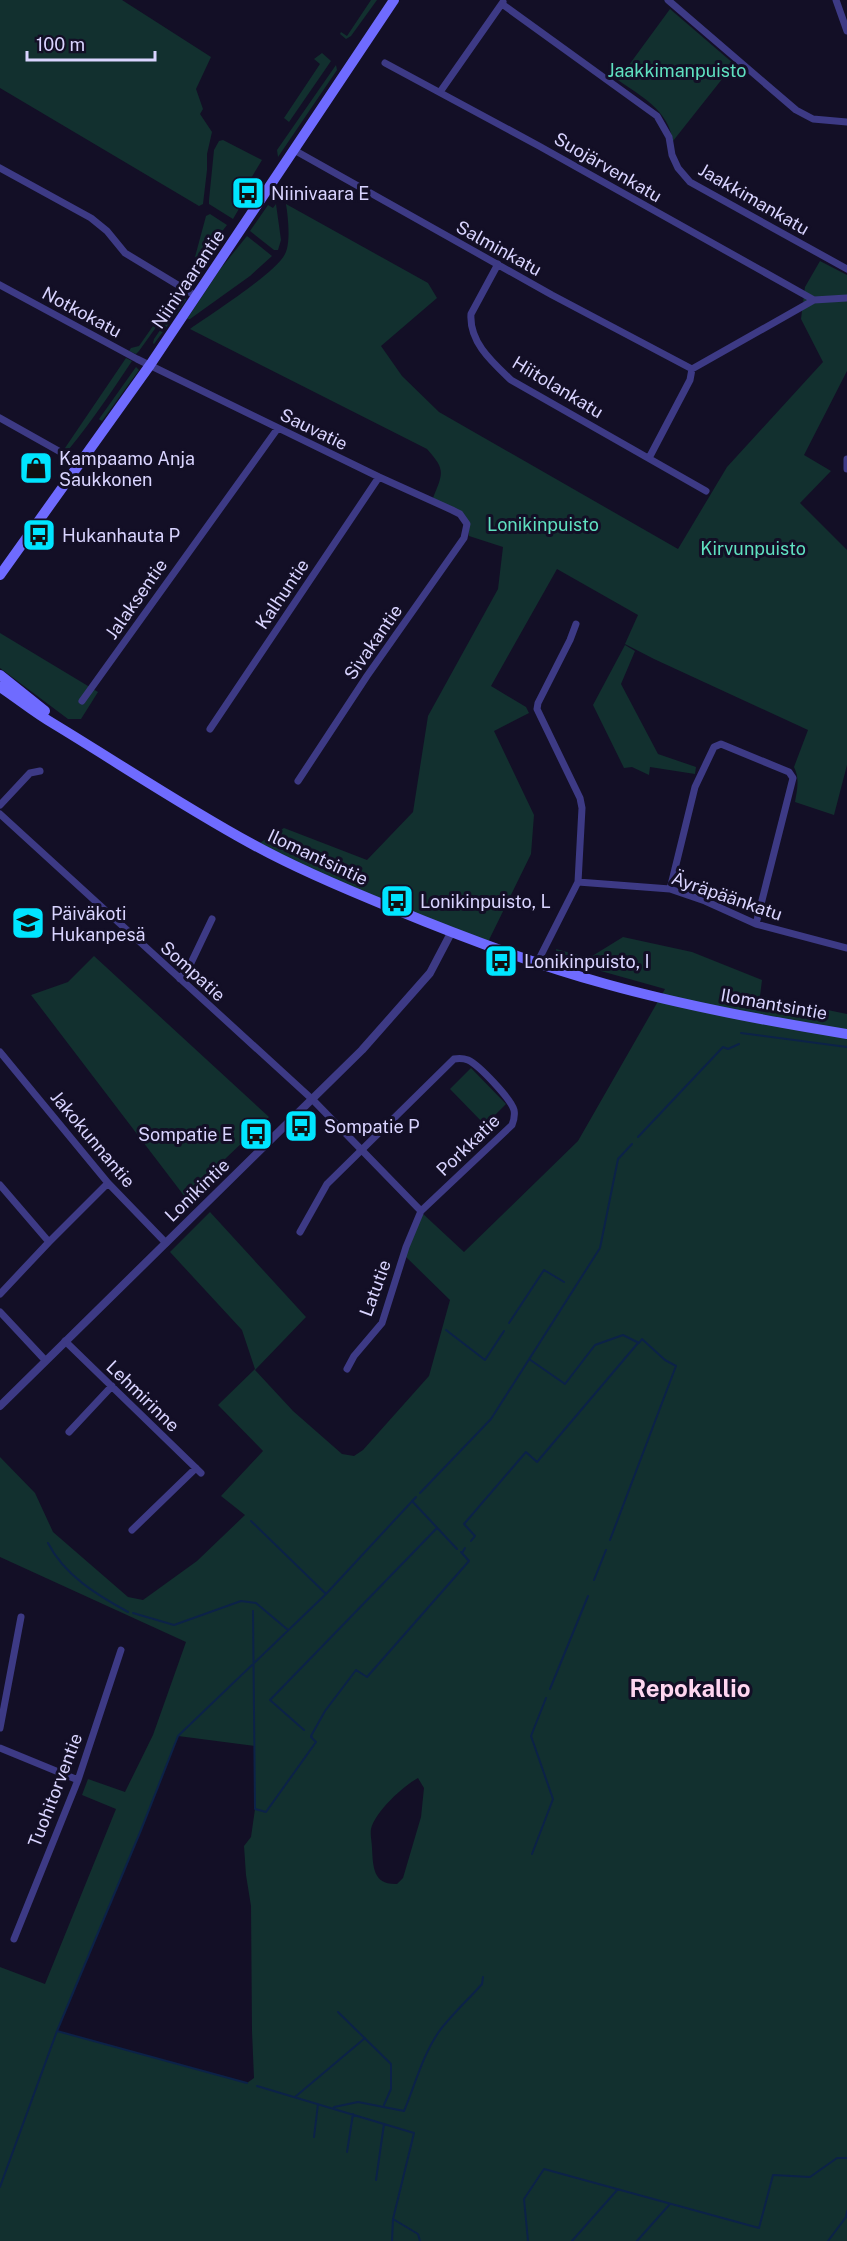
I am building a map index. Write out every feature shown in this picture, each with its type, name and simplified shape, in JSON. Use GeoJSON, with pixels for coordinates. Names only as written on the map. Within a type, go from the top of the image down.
{"type":"FeatureCollection","features":[{"type":"Feature","properties":{"kind":"main road","name":"Niinivaarantie"},"geometry":{"type":"LineString","coordinates":[[1,574],[150,365],[394,0]]}},
{"type":"Feature","properties":{"kind":"main road","name":"Ilomantsintie"},"geometry":{"type":"LineString","coordinates":[[0,675],[73,735]]}},
{"type":"Feature","properties":{"kind":"main road","name":"Ilomantsintie"},"geometry":{"type":"LineString","coordinates":[[0,687],[52,724],[177,801],[254,845],[344,888],[451,933],[606,984],[725,1013],[847,1034]]}},
{"type":"Feature","properties":{"kind":"street"},"geometry":{"type":"LineString","coordinates":[[668,0],[796,110],[813,119],[847,122]]}},
{"type":"Feature","properties":{"kind":"street"},"geometry":{"type":"LineString","coordinates":[[836,0],[847,31]]}},
{"type":"Feature","properties":{"kind":"street"},"geometry":{"type":"LineString","coordinates":[[440,92],[503,2]]}},
{"type":"Feature","properties":{"kind":"street","name":"Jaakkimankatu"},"geometry":{"type":"LineString","coordinates":[[503,2],[657,116],[669,137],[672,155],[678,168],[690,182],[847,268]]}},
{"type":"Feature","properties":{"kind":"street","name":"Suojärvenkatu"},"geometry":{"type":"LineString","coordinates":[[385,63],[814,300]]}},
{"type":"Feature","properties":{"kind":"street","name":"Salminkatu"},"geometry":{"type":"LineString","coordinates":[[294,150],[692,369]]}},
{"type":"Feature","properties":{"kind":"street"},"geometry":{"type":"LineString","coordinates":[[0,168],[91,218],[107,231],[125,253],[196,296]]}},
{"type":"Feature","properties":{"kind":"street","name":"Hiitolankatu"},"geometry":{"type":"LineString","coordinates":[[498,264],[471,314],[472,332],[484,352],[511,380],[706,491]]}},
{"type":"Feature","properties":{"kind":"street","name":"Notkokatu"},"geometry":{"type":"LineString","coordinates":[[0,285],[150,365]]}},
{"type":"Feature","properties":{"kind":"street"},"geometry":{"type":"LineString","coordinates":[[649,458],[690,380],[692,369],[814,300],[847,298]]}},
{"type":"Feature","properties":{"kind":"street","name":"Sauvatie"},"geometry":{"type":"LineString","coordinates":[[150,365],[379,477],[452,510],[465,519]]}},
{"type":"Feature","properties":{"kind":"street"},"geometry":{"type":"LineString","coordinates":[[0,418],[80,463]]}},
{"type":"Feature","properties":{"kind":"street","name":"Jalaksentie"},"geometry":{"type":"LineString","coordinates":[[82,701],[278,428]]}},
{"type":"Feature","properties":{"kind":"street"},"geometry":{"type":"LineString","coordinates":[[847,459],[847,469]]}},
{"type":"Feature","properties":{"kind":"street","name":"Kalhuntie"},"geometry":{"type":"LineString","coordinates":[[210,729],[379,477]]}},
{"type":"Feature","properties":{"kind":"street","name":"Sivakantie"},"geometry":{"type":"LineString","coordinates":[[298,781],[367,676],[464,538],[467,524],[465,519]]}},
{"type":"Feature","properties":{"kind":"street"},"geometry":{"type":"LineString","coordinates":[[537,963],[578,882],[582,808],[580,798],[537,709],[576,624]]}},
{"type":"Feature","properties":{"kind":"street"},"geometry":{"type":"LineString","coordinates":[[670,889],[695,787],[714,747],[721,744],[789,772],[793,778],[756,924]]}},
{"type":"Feature","properties":{"kind":"street"},"geometry":{"type":"LineString","coordinates":[[0,805],[30,773],[40,771]]}},
{"type":"Feature","properties":{"kind":"street","name":"Sompatie"},"geometry":{"type":"LineString","coordinates":[[0,814],[313,1100]]}},
{"type":"Feature","properties":{"kind":"street","name":"Äyräpäänkatu"},"geometry":{"type":"LineString","coordinates":[[578,882],[670,889],[705,901],[756,924],[847,948]]}},
{"type":"Feature","properties":{"kind":"street"},"geometry":{"type":"LineString","coordinates":[[180,979],[212,919]]}},
{"type":"Feature","properties":{"kind":"street","name":"Lonikintie"},"geometry":{"type":"LineString","coordinates":[[0,1406],[313,1100],[394,1016],[430,973],[451,933]]}},
{"type":"Feature","properties":{"kind":"street","name":"Jakokunnantie"},"geometry":{"type":"LineString","coordinates":[[0,1052],[108,1183],[166,1243]]}},
{"type":"Feature","properties":{"kind":"street","name":"Porkkatie"},"geometry":{"type":"LineString","coordinates":[[300,1232],[327,1184],[448,1062],[461,1058],[475,1064],[508,1099],[514,1108],[514,1118],[512,1125],[421,1211]]}},
{"type":"Feature","properties":{"kind":"street"},"geometry":{"type":"LineString","coordinates":[[313,1100],[421,1211]]}},
{"type":"Feature","properties":{"kind":"street"},"geometry":{"type":"LineString","coordinates":[[0,1294],[108,1183]]}},
{"type":"Feature","properties":{"kind":"street"},"geometry":{"type":"LineString","coordinates":[[0,1185],[49,1242]]}},
{"type":"Feature","properties":{"kind":"street","name":"Latutie"},"geometry":{"type":"LineString","coordinates":[[346,1369],[382,1323],[406,1247],[421,1211]]}},
{"type":"Feature","properties":{"kind":"street"},"geometry":{"type":"LineString","coordinates":[[0,1312],[45,1360]]}},
{"type":"Feature","properties":{"kind":"street","name":"Lehmirinne"},"geometry":{"type":"LineString","coordinates":[[65,1341],[198,1470],[132,1530]]}},
{"type":"Feature","properties":{"kind":"street"},"geometry":{"type":"LineString","coordinates":[[69,1432],[112,1386]]}},
{"type":"Feature","properties":{"kind":"street"},"geometry":{"type":"LineString","coordinates":[[0,1728],[21,1617]]}},
{"type":"Feature","properties":{"kind":"street","name":"Tuohitorventie"},"geometry":{"type":"LineString","coordinates":[[14,1939],[78,1780],[121,1650]]}},
{"type":"Feature","properties":{"kind":"street"},"geometry":{"type":"LineString","coordinates":[[0,1748],[78,1780]]}},
{"type":"Feature","properties":{"kind":"green space"},"geometry":{"type":"Polygon","coordinates":[[[0,0],[122,0],[211,57],[196,89],[203,109],[200,114],[212,132],[207,154],[203,204],[199,206],[0,88],[0,0]]]}},
{"type":"Feature","properties":{"kind":"green space"},"geometry":{"type":"Polygon","coordinates":[[[371,0],[377,0],[351,36],[346,39],[340,34],[341,32],[347,36],[371,0]]]}},
{"type":"Feature","properties":{"kind":"green space","name":"Jaakkimanpuisto"},"geometry":{"type":"Polygon","coordinates":[[[670,9],[734,64],[673,141],[666,121],[653,105],[618,80],[670,9]]]}},
{"type":"Feature","properties":{"kind":"green space"},"geometry":{"type":"Polygon","coordinates":[[[322,53],[331,61],[289,122],[284,118],[320,64],[314,59],[322,53]]]}},
{"type":"Feature","properties":{"kind":"green space"},"geometry":{"type":"Polygon","coordinates":[[[336,65],[337,70],[278,157],[277,150],[336,65]]]}},
{"type":"Feature","properties":{"kind":"green space"},"geometry":{"type":"Polygon","coordinates":[[[223,140],[262,160],[242,193],[240,207],[233,219],[209,204],[214,150],[219,141],[223,140]]]}},
{"type":"Feature","properties":{"kind":"green space"},"geometry":{"type":"Polygon","coordinates":[[[276,204],[281,240],[278,250],[274,250],[250,231],[268,205],[273,208],[276,204]]]}},
{"type":"Feature","properties":{"kind":"green space"},"geometry":{"type":"Polygon","coordinates":[[[286,204],[428,283],[437,298],[381,346],[402,376],[439,412],[678,549],[727,467],[823,362],[801,319],[805,287],[820,261],[847,275],[847,371],[804,455],[831,471],[800,503],[847,550],[847,765],[834,815],[795,802],[797,780],[794,767],[808,730],[625,644],[638,615],[557,569],[491,686],[526,707],[529,713],[494,731],[534,815],[531,854],[487,944],[253,847],[284,828],[367,860],[413,812],[428,716],[498,589],[503,547],[469,536],[463,515],[433,498],[441,472],[427,449],[190,329],[257,282],[279,262],[285,254],[288,243],[286,204]]]}},
{"type":"Feature","properties":{"kind":"green space"},"geometry":{"type":"Polygon","coordinates":[[[210,214],[227,225],[200,260],[195,257],[206,216],[210,214]]]}},
{"type":"Feature","properties":{"kind":"green space"},"geometry":{"type":"Polygon","coordinates":[[[247,236],[272,256],[250,276],[187,319],[221,268],[247,236]]]}},
{"type":"Feature","properties":{"kind":"green space"},"geometry":{"type":"Polygon","coordinates":[[[179,289],[182,291],[139,351],[136,354],[129,351],[139,346],[179,289]]]}},
{"type":"Feature","properties":{"kind":"green space"},"geometry":{"type":"Polygon","coordinates":[[[185,294],[186,300],[154,344],[154,339],[185,294]]]}},
{"type":"Feature","properties":{"kind":"green space"},"geometry":{"type":"Polygon","coordinates":[[[126,358],[132,361],[94,417],[69,449],[65,448],[126,358]]]}},
{"type":"Feature","properties":{"kind":"green space"},"geometry":{"type":"Polygon","coordinates":[[[136,367],[139,370],[102,421],[100,420],[99,419],[136,367]]]}},
{"type":"Feature","properties":{"kind":"green space"},"geometry":{"type":"Polygon","coordinates":[[[0,633],[98,692],[81,719],[68,719],[0,668],[0,633]]]}},
{"type":"Feature","properties":{"kind":"green space"},"geometry":{"type":"Polygon","coordinates":[[[625,645],[635,651],[621,684],[658,754],[696,767],[695,774],[650,767],[649,775],[632,767],[624,768],[593,705],[625,645]]]}},
{"type":"Feature","properties":{"kind":"green space"},"geometry":{"type":"Polygon","coordinates":[[[623,937],[692,952],[762,980],[760,996],[847,1014],[847,2241],[0,2241],[0,1967],[45,1984],[116,1809],[82,1795],[88,1779],[125,1792],[153,1735],[186,1642],[0,1557],[0,1457],[35,1493],[53,1532],[128,1597],[143,1600],[197,1561],[245,1515],[221,1496],[263,1451],[218,1405],[255,1369],[242,1330],[170,1252],[210,1212],[306,1317],[255,1370],[293,1411],[342,1454],[354,1456],[363,1450],[429,1376],[450,1300],[404,1255],[421,1212],[464,1252],[578,1141],[665,989],[558,959],[556,949],[589,958],[623,937]],[[178,1736],[57,2031],[247,2083],[254,2078],[251,1906],[244,1846],[251,1837],[255,1809],[255,1746],[178,1736]],[[418,1778],[390,1800],[378,1815],[371,1829],[374,1868],[379,1878],[389,1884],[397,1884],[403,1878],[421,1817],[424,1788],[418,1778]]]}},
{"type":"Feature","properties":{"kind":"green space"},"geometry":{"type":"Polygon","coordinates":[[[94,956],[269,1117],[185,1197],[31,995],[68,982],[94,956]]]}},
{"type":"Feature","properties":{"kind":"green space"},"geometry":{"type":"Polygon","coordinates":[[[471,1068],[506,1104],[485,1125],[450,1089],[471,1068]]]}},
{"type":"Feature","properties":{"kind":"waterway"},"geometry":{"type":"LineString","coordinates":[[741,1033],[847,1047]]}},
{"type":"Feature","properties":{"kind":"waterway"},"geometry":{"type":"LineString","coordinates":[[638,1137],[723,1047],[728,1049],[739,1044]]}},
{"type":"Feature","properties":{"kind":"waterway"},"geometry":{"type":"LineString","coordinates":[[420,1493],[491,1419],[600,1248],[618,1159],[632,1144]]}},
{"type":"Feature","properties":{"kind":"waterway"},"geometry":{"type":"LineString","coordinates":[[509,1323],[544,1270],[564,1282]]}},
{"type":"Feature","properties":{"kind":"waterway"},"geometry":{"type":"LineString","coordinates":[[446,1330],[485,1360],[504,1331]]}},
{"type":"Feature","properties":{"kind":"waterway"},"geometry":{"type":"LineString","coordinates":[[529,1359],[565,1384],[595,1345],[623,1335],[639,1343],[642,1339],[665,1360],[676,1366],[610,1540]]}},
{"type":"Feature","properties":{"kind":"waterway"},"geometry":{"type":"LineString","coordinates":[[471,1541],[475,1536],[464,1524],[526,1452],[537,1462],[638,1343]]}},
{"type":"Feature","properties":{"kind":"waterway"},"geometry":{"type":"LineString","coordinates":[[0,2187],[57,2031],[178,1736],[326,1594],[416,1497]]}},
{"type":"Feature","properties":{"kind":"waterway"},"geometry":{"type":"LineString","coordinates":[[412,1501],[457,1549]]}},
{"type":"Feature","properties":{"kind":"waterway"},"geometry":{"type":"LineString","coordinates":[[251,1521],[326,1594]]}},
{"type":"Feature","properties":{"kind":"waterway"},"geometry":{"type":"LineString","coordinates":[[304,1730],[270,1700],[437,1528]]}},
{"type":"Feature","properties":{"kind":"waterway"},"geometry":{"type":"LineString","coordinates":[[48,1543],[63,1565],[82,1583],[128,1612]]}},
{"type":"Feature","properties":{"kind":"waterway"},"geometry":{"type":"LineString","coordinates":[[462,1553],[465,1548]]}},
{"type":"Feature","properties":{"kind":"waterway"},"geometry":{"type":"LineString","coordinates":[[594,1580],[606,1550]]}},
{"type":"Feature","properties":{"kind":"waterway"},"geometry":{"type":"LineString","coordinates":[[312,1737],[325,1711],[356,1670],[367,1677],[469,1561],[461,1552]]}},
{"type":"Feature","properties":{"kind":"waterway"},"geometry":{"type":"LineString","coordinates":[[550,1689],[588,1596]]}},
{"type":"Feature","properties":{"kind":"waterway"},"geometry":{"type":"LineString","coordinates":[[133,1613],[174,1625],[241,1601],[256,1603],[288,1630]]}},
{"type":"Feature","properties":{"kind":"waterway"},"geometry":{"type":"LineString","coordinates":[[253,1611],[255,1809],[266,1812],[316,1742],[311,1737]]}},
{"type":"Feature","properties":{"kind":"waterway"},"geometry":{"type":"LineString","coordinates":[[532,1854],[553,1799],[531,1736],[546,1698]]}},
{"type":"Feature","properties":{"kind":"waterway"},"geometry":{"type":"LineString","coordinates":[[334,2107],[358,2102],[404,2111],[432,2042],[448,2020],[482,1984],[483,1977]]}},
{"type":"Feature","properties":{"kind":"waterway"},"geometry":{"type":"LineString","coordinates":[[338,2012],[391,2064],[391,2089],[384,2105]]}},
{"type":"Feature","properties":{"kind":"waterway"},"geometry":{"type":"LineString","coordinates":[[57,2031],[247,2083]]}},
{"type":"Feature","properties":{"kind":"waterway"},"geometry":{"type":"LineString","coordinates":[[295,2097],[365,2038]]}},
{"type":"Feature","properties":{"kind":"waterway"},"geometry":{"type":"LineString","coordinates":[[257,2086],[414,2133],[393,2219],[392,2241]]}},
{"type":"Feature","properties":{"kind":"waterway"},"geometry":{"type":"LineString","coordinates":[[314,2137],[318,2104]]}},
{"type":"Feature","properties":{"kind":"waterway"},"geometry":{"type":"LineString","coordinates":[[347,2152],[353,2114]]}},
{"type":"Feature","properties":{"kind":"waterway"},"geometry":{"type":"LineString","coordinates":[[376,2180],[384,2124]]}},
{"type":"Feature","properties":{"kind":"waterway"},"geometry":{"type":"LineString","coordinates":[[528,2241],[524,2199],[544,2169],[759,2228],[773,2175],[810,2177],[837,2158],[847,2158]]}},
{"type":"Feature","properties":{"kind":"waterway"},"geometry":{"type":"LineString","coordinates":[[572,2241],[618,2189]]}},
{"type":"Feature","properties":{"kind":"waterway"},"geometry":{"type":"LineString","coordinates":[[637,2241],[670,2204]]}},
{"type":"Feature","properties":{"kind":"waterway"},"geometry":{"type":"LineString","coordinates":[[828,2241],[846,2217],[847,2211]]}},
{"type":"Feature","properties":{"kind":"waterway"},"geometry":{"type":"LineString","coordinates":[[393,2219],[418,2234],[420,2241]]}},
{"type":"Feature","properties":{"kind":"place","name":"Niinivaara E"},"geometry":{"type":"Point","coordinates":[248,193]}},
{"type":"Feature","properties":{"kind":"place","name":"Kampaamo Anja Saukkonen"},"geometry":{"type":"Point","coordinates":[36,468]}},
{"type":"Feature","properties":{"kind":"place","name":"Hukanhauta P"},"geometry":{"type":"Point","coordinates":[39,535]}},
{"type":"Feature","properties":{"kind":"place","name":"Lonikinpuisto, L"},"geometry":{"type":"Point","coordinates":[397,901]}},
{"type":"Feature","properties":{"kind":"place","name":"Päiväkoti Hukanpesä"},"geometry":{"type":"Point","coordinates":[28,923]}},
{"type":"Feature","properties":{"kind":"place","name":"Lonikinpuisto, I"},"geometry":{"type":"Point","coordinates":[501,961]}},
{"type":"Feature","properties":{"kind":"place","name":"Sompatie P"},"geometry":{"type":"Point","coordinates":[301,1126]}},
{"type":"Feature","properties":{"kind":"place","name":"Sompatie E"},"geometry":{"type":"Point","coordinates":[256,1134]}},
{"type":"Feature","properties":{"kind":"district","name":"Repokallio"},"geometry":{"type":"Point","coordinates":[690,1688]}},
{"type":"Feature","properties":{"kind":"park label","name":"Lonikinpuisto"},"geometry":{"type":"Point","coordinates":[543,524]}},
{"type":"Feature","properties":{"kind":"park label","name":"Kirvunpuisto"},"geometry":{"type":"Point","coordinates":[753,548]}}]}
